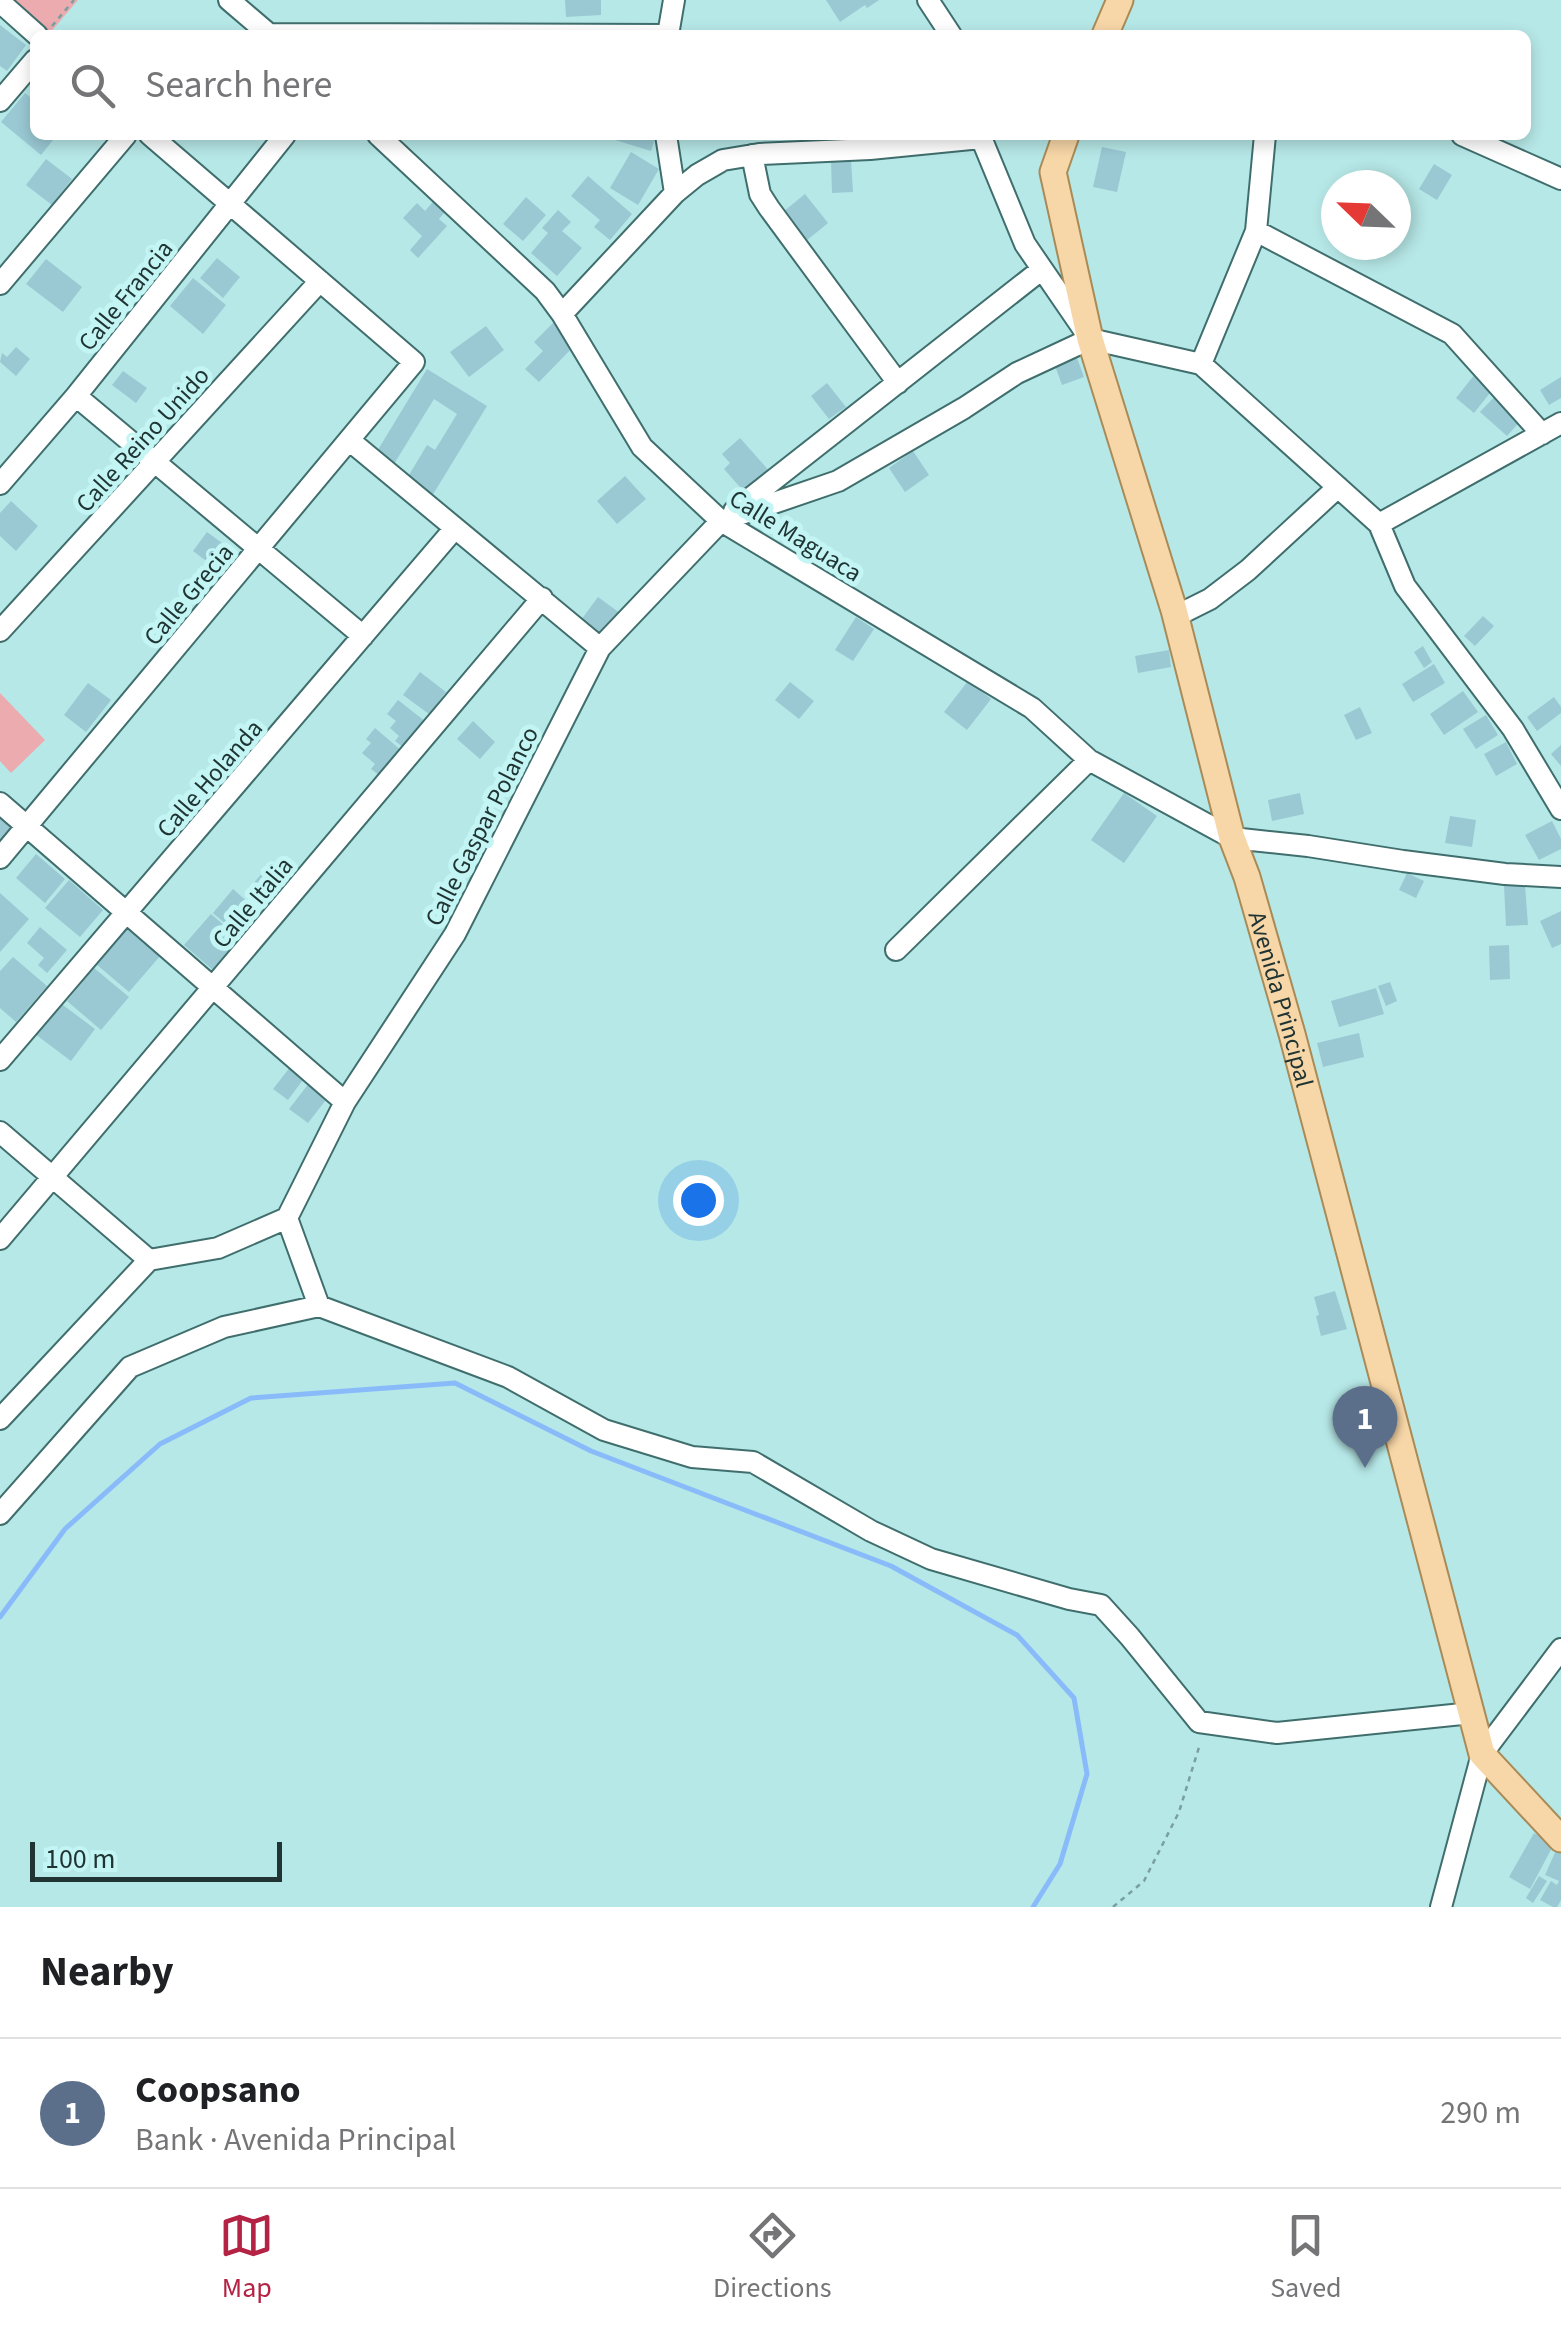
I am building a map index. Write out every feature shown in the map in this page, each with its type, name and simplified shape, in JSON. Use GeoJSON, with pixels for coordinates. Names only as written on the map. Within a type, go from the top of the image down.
{"type":"FeatureCollection","features":[{"type":"Feature","properties":{"kind":"main road"},"geometry":{"type":"LineString","coordinates":[[1107,30],[1120,0]]}},
{"type":"Feature","properties":{"kind":"main road","name":"Avenida Principal"},"geometry":{"type":"LineString","coordinates":[[1064,140],[1053,172],[1090,339],[1176,616],[1232,838],[1297,1054],[1482,1754],[1560,1837]]}},
{"type":"Feature","properties":{"kind":"street"},"geometry":{"type":"LineString","coordinates":[[669,30],[674,0]]}},
{"type":"Feature","properties":{"kind":"street"},"geometry":{"type":"LineString","coordinates":[[928,0],[949,30]]}},
{"type":"Feature","properties":{"kind":"street"},"geometry":{"type":"LineString","coordinates":[[0,2],[35,30]]}},
{"type":"Feature","properties":{"kind":"street"},"geometry":{"type":"LineString","coordinates":[[236,2],[265,30]]}},
{"type":"Feature","properties":{"kind":"street"},"geometry":{"type":"LineString","coordinates":[[0,101],[30,66]]}},
{"type":"Feature","properties":{"kind":"street"},"geometry":{"type":"LineString","coordinates":[[0,284],[122,140]]}},
{"type":"Feature","properties":{"kind":"street"},"geometry":{"type":"LineString","coordinates":[[156,140],[320,281]]}},
{"type":"Feature","properties":{"kind":"street","name":"Calle Francia"},"geometry":{"type":"LineString","coordinates":[[0,484],[76,396],[280,140]]}},
{"type":"Feature","properties":{"kind":"street","name":"Calle Maguaca"},"geometry":{"type":"LineString","coordinates":[[383,140],[545,292],[642,448],[721,521],[1032,708],[1089,760],[1232,838]]}},
{"type":"Feature","properties":{"kind":"street"},"geometry":{"type":"LineString","coordinates":[[667,140],[675,193]]}},
{"type":"Feature","properties":{"kind":"street"},"geometry":{"type":"LineString","coordinates":[[562,314],[675,193],[724,160],[947,140]]}},
{"type":"Feature","properties":{"kind":"street"},"geometry":{"type":"LineString","coordinates":[[983,140],[1025,244],[1090,339],[1202,364],[1379,524],[1404,586],[1514,730],[1561,809]]}},
{"type":"Feature","properties":{"kind":"street"},"geometry":{"type":"LineString","coordinates":[[1202,364],[1256,231],[1265,140]]}},
{"type":"Feature","properties":{"kind":"street"},"geometry":{"type":"LineString","coordinates":[[1473,140],[1561,179]]}},
{"type":"Feature","properties":{"kind":"street"},"geometry":{"type":"LineString","coordinates":[[752,155],[760,194],[898,383]]}},
{"type":"Feature","properties":{"kind":"street"},"geometry":{"type":"LineString","coordinates":[[1256,231],[1452,334],[1551,428],[1379,524]]}},
{"type":"Feature","properties":{"kind":"street"},"geometry":{"type":"LineString","coordinates":[[721,521],[1041,270]]}},
{"type":"Feature","properties":{"kind":"street","name":"Calle Grecia"},"geometry":{"type":"LineString","coordinates":[[0,858],[414,362],[320,281]]}},
{"type":"Feature","properties":{"kind":"street","name":"Calle Reino Unido"},"geometry":{"type":"LineString","coordinates":[[0,631],[320,281]]}},
{"type":"Feature","properties":{"kind":"street","name":"Calle Gaspar Polanco"},"geometry":{"type":"LineString","coordinates":[[287,1218],[346,1102],[454,934],[600,648],[721,521],[838,482],[1018,374],[1090,339]]}},
{"type":"Feature","properties":{"kind":"street"},"geometry":{"type":"LineString","coordinates":[[76,396],[363,636]]}},
{"type":"Feature","properties":{"kind":"street"},"geometry":{"type":"LineString","coordinates":[[348,440],[600,648]]}},
{"type":"Feature","properties":{"kind":"street"},"geometry":{"type":"LineString","coordinates":[[1176,616],[1210,599],[1248,570],[1338,487]]}},
{"type":"Feature","properties":{"kind":"street","name":"Calle Holanda"},"geometry":{"type":"LineString","coordinates":[[0,1060],[456,528]]}},
{"type":"Feature","properties":{"kind":"street","name":"Calle Italia"},"geometry":{"type":"LineString","coordinates":[[0,1239],[542,598]]}},
{"type":"Feature","properties":{"kind":"street"},"geometry":{"type":"LineString","coordinates":[[896,950],[1089,760]]}},
{"type":"Feature","properties":{"kind":"street"},"geometry":{"type":"LineString","coordinates":[[0,803],[346,1102]]}},
{"type":"Feature","properties":{"kind":"street"},"geometry":{"type":"LineString","coordinates":[[1232,838],[1488,872],[1561,877]]}},
{"type":"Feature","properties":{"kind":"street"},"geometry":{"type":"LineString","coordinates":[[0,1132],[149,1260]]}},
{"type":"Feature","properties":{"kind":"street"},"geometry":{"type":"LineString","coordinates":[[0,1420],[149,1260],[218,1248],[287,1218],[319,1306]]}},
{"type":"Feature","properties":{"kind":"street"},"geometry":{"type":"LineString","coordinates":[[0,1514],[130,1368],[224,1327],[319,1306],[508,1377],[604,1430],[692,1457],[753,1462],[871,1531],[931,1559],[1101,1605],[1199,1722],[1277,1733],[1472,1713]]}},
{"type":"Feature","properties":{"kind":"street"},"geometry":{"type":"LineString","coordinates":[[1441,1907],[1482,1754],[1561,1649]]}},
{"type":"Feature","properties":{"kind":"path"},"geometry":{"type":"LineString","coordinates":[[46,30],[74,0]]}},
{"type":"Feature","properties":{"kind":"path"},"geometry":{"type":"LineString","coordinates":[[1113,1907],[1144,1881],[1179,1812],[1200,1746],[1199,1722]]}},
{"type":"Feature","properties":{"kind":"shaded area"},"geometry":{"type":"Polygon","coordinates":[[[8,0],[78,0],[52,30],[42,30],[8,0]]]}},
{"type":"Feature","properties":{"kind":"shaded area"},"geometry":{"type":"Polygon","coordinates":[[[0,693],[45,740],[11,773],[0,761],[0,693]]]}},
{"type":"Feature","properties":{"kind":"building"},"geometry":{"type":"Polygon","coordinates":[[[565,0],[601,0],[601,15],[566,17],[565,0]]]}},
{"type":"Feature","properties":{"kind":"building"},"geometry":{"type":"Polygon","coordinates":[[[826,0],[879,0],[840,22],[826,0]]]}},
{"type":"Feature","properties":{"kind":"building"},"geometry":{"type":"Polygon","coordinates":[[[0,25],[26,45],[7,71],[0,66],[0,25]]]}},
{"type":"Feature","properties":{"kind":"building"},"geometry":{"type":"Polygon","coordinates":[[[25,93],[30,97],[30,140],[53,140],[41,155],[1,122],[25,93]]]}},
{"type":"Feature","properties":{"kind":"building"},"geometry":{"type":"Polygon","coordinates":[[[615,140],[654,140],[651,151],[615,140]]]}},
{"type":"Feature","properties":{"kind":"building"},"geometry":{"type":"Polygon","coordinates":[[[1102,147],[1126,152],[1117,192],[1093,187],[1102,147]]]}},
{"type":"Feature","properties":{"kind":"building"},"geometry":{"type":"Polygon","coordinates":[[[631,152],[659,169],[638,205],[610,188],[631,152]]]}},
{"type":"Feature","properties":{"kind":"building"},"geometry":{"type":"Polygon","coordinates":[[[46,159],[72,179],[52,205],[26,185],[46,159]]]}},
{"type":"Feature","properties":{"kind":"building"},"geometry":{"type":"Polygon","coordinates":[[[851,160],[853,192],[832,193],[831,161],[851,160]]]}},
{"type":"Feature","properties":{"kind":"building"},"geometry":{"type":"Polygon","coordinates":[[[1434,164],[1452,175],[1437,200],[1419,189],[1434,164]]]}},
{"type":"Feature","properties":{"kind":"building"},"geometry":{"type":"Polygon","coordinates":[[[588,176],[632,214],[610,240],[594,227],[600,220],[571,196],[588,176]]]}},
{"type":"Feature","properties":{"kind":"building"},"geometry":{"type":"Polygon","coordinates":[[[805,194],[828,223],[806,241],[783,212],[805,194]]]}},
{"type":"Feature","properties":{"kind":"building"},"geometry":{"type":"Polygon","coordinates":[[[437,197],[449,207],[439,219],[447,226],[418,258],[410,250],[422,236],[403,218],[417,203],[425,211],[437,197]]]}},
{"type":"Feature","properties":{"kind":"building"},"geometry":{"type":"Polygon","coordinates":[[[526,197],[546,215],[523,241],[503,224],[526,197]]]}},
{"type":"Feature","properties":{"kind":"building"},"geometry":{"type":"Polygon","coordinates":[[[558,210],[571,222],[562,231],[582,248],[557,276],[531,253],[548,233],[542,228],[558,210]]]}},
{"type":"Feature","properties":{"kind":"building"},"geometry":{"type":"Polygon","coordinates":[[[217,258],[240,277],[223,298],[200,278],[217,258]]]}},
{"type":"Feature","properties":{"kind":"building"},"geometry":{"type":"Polygon","coordinates":[[[46,259],[82,287],[63,312],[26,284],[46,259]]]}},
{"type":"Feature","properties":{"kind":"building"},"geometry":{"type":"Polygon","coordinates":[[[193,278],[226,305],[203,334],[170,306],[193,278]]]}},
{"type":"Feature","properties":{"kind":"building"},"geometry":{"type":"Polygon","coordinates":[[[555,321],[577,343],[539,382],[525,369],[543,351],[534,342],[555,321]]]}},
{"type":"Feature","properties":{"kind":"building"},"geometry":{"type":"Polygon","coordinates":[[[486,326],[504,350],[469,377],[450,352],[486,326]]]}},
{"type":"Feature","properties":{"kind":"building"},"geometry":{"type":"Polygon","coordinates":[[[16,347],[30,359],[16,376],[0,362],[2,353],[7,357],[16,347]]]}},
{"type":"Feature","properties":{"kind":"building"},"geometry":{"type":"Polygon","coordinates":[[[1077,358],[1084,377],[1062,385],[1055,366],[1077,358]]]}},
{"type":"Feature","properties":{"kind":"building"},"geometry":{"type":"Polygon","coordinates":[[[427,369],[487,406],[432,496],[406,480],[427,445],[435,450],[457,414],[434,399],[394,464],[376,453],[427,369]]]}},
{"type":"Feature","properties":{"kind":"building"},"geometry":{"type":"Polygon","coordinates":[[[123,371],[147,388],[136,403],[112,385],[123,371]]]}},
{"type":"Feature","properties":{"kind":"building"},"geometry":{"type":"Polygon","coordinates":[[[1475,374],[1493,389],[1474,413],[1456,398],[1475,374]]]}},
{"type":"Feature","properties":{"kind":"building"},"geometry":{"type":"Polygon","coordinates":[[[1561,377],[1561,398],[1549,405],[1540,390],[1561,377]]]}},
{"type":"Feature","properties":{"kind":"building"},"geometry":{"type":"Polygon","coordinates":[[[827,383],[846,407],[829,419],[811,396],[827,383]]]}},
{"type":"Feature","properties":{"kind":"building"},"geometry":{"type":"Polygon","coordinates":[[[1498,393],[1524,417],[1507,436],[1480,412],[1498,393]]]}},
{"type":"Feature","properties":{"kind":"building"},"geometry":{"type":"Polygon","coordinates":[[[740,438],[771,473],[747,495],[724,469],[730,463],[722,454],[740,438]]]}},
{"type":"Feature","properties":{"kind":"building"},"geometry":{"type":"Polygon","coordinates":[[[913,451],[929,475],[905,492],[889,468],[913,451]]]}},
{"type":"Feature","properties":{"kind":"building"},"geometry":{"type":"Polygon","coordinates":[[[625,476],[646,499],[617,524],[597,501],[625,476]]]}},
{"type":"Feature","properties":{"kind":"building"},"geometry":{"type":"Polygon","coordinates":[[[11,501],[38,526],[16,551],[0,536],[0,513],[11,501]]]}},
{"type":"Feature","properties":{"kind":"building"},"geometry":{"type":"Polygon","coordinates":[[[207,532],[233,551],[218,570],[193,551],[207,532]]]}},
{"type":"Feature","properties":{"kind":"building"},"geometry":{"type":"Polygon","coordinates":[[[598,597],[624,616],[607,639],[581,620],[598,597]]]}},
{"type":"Feature","properties":{"kind":"building"},"geometry":{"type":"Polygon","coordinates":[[[1483,616],[1494,626],[1475,646],[1464,636],[1483,616]]]}},
{"type":"Feature","properties":{"kind":"building"},"geometry":{"type":"Polygon","coordinates":[[[856,617],[874,629],[853,661],[835,650],[856,617]]]}},
{"type":"Feature","properties":{"kind":"building"},"geometry":{"type":"Polygon","coordinates":[[[1423,646],[1432,662],[1424,668],[1414,652],[1423,646]]]}},
{"type":"Feature","properties":{"kind":"building"},"geometry":{"type":"Polygon","coordinates":[[[1169,650],[1171,667],[1138,673],[1135,656],[1169,650]]]}},
{"type":"Feature","properties":{"kind":"building"},"geometry":{"type":"Polygon","coordinates":[[[1434,664],[1445,683],[1413,702],[1402,684],[1434,664]]]}},
{"type":"Feature","properties":{"kind":"building"},"geometry":{"type":"Polygon","coordinates":[[[420,672],[446,692],[429,714],[403,695],[420,672]]]}},
{"type":"Feature","properties":{"kind":"building"},"geometry":{"type":"Polygon","coordinates":[[[968,681],[991,699],[967,730],[944,712],[968,681]]]}},
{"type":"Feature","properties":{"kind":"building"},"geometry":{"type":"Polygon","coordinates":[[[790,682],[814,701],[799,719],[775,700],[790,682]]]}},
{"type":"Feature","properties":{"kind":"building"},"geometry":{"type":"Polygon","coordinates":[[[88,683],[111,700],[86,732],[64,715],[88,683]]]}},
{"type":"Feature","properties":{"kind":"building"},"geometry":{"type":"Polygon","coordinates":[[[1463,691],[1478,712],[1444,735],[1430,714],[1463,691]]]}},
{"type":"Feature","properties":{"kind":"building"},"geometry":{"type":"Polygon","coordinates":[[[1554,697],[1561,713],[1537,731],[1527,717],[1554,697]]]}},
{"type":"Feature","properties":{"kind":"building"},"geometry":{"type":"Polygon","coordinates":[[[398,700],[426,722],[404,748],[395,741],[399,736],[390,728],[396,721],[387,714],[398,700]]]}},
{"type":"Feature","properties":{"kind":"building"},"geometry":{"type":"Polygon","coordinates":[[[1360,707],[1372,733],[1356,740],[1344,715],[1360,707]]]}},
{"type":"Feature","properties":{"kind":"building"},"geometry":{"type":"Polygon","coordinates":[[[1486,715],[1498,735],[1476,749],[1463,729],[1486,715]]]}},
{"type":"Feature","properties":{"kind":"building"},"geometry":{"type":"Polygon","coordinates":[[[473,721],[495,742],[480,759],[457,739],[473,721]]]}},
{"type":"Feature","properties":{"kind":"building"},"geometry":{"type":"Polygon","coordinates":[[[375,728],[402,751],[380,776],[371,769],[375,764],[362,753],[371,743],[366,739],[375,728]]]}},
{"type":"Feature","properties":{"kind":"building"},"geometry":{"type":"Polygon","coordinates":[[[1506,742],[1517,764],[1496,776],[1484,754],[1506,742]]]}},
{"type":"Feature","properties":{"kind":"building"},"geometry":{"type":"Polygon","coordinates":[[[1561,745],[1561,766],[1551,754],[1561,745]]]}},
{"type":"Feature","properties":{"kind":"building"},"geometry":{"type":"Polygon","coordinates":[[[1124,793],[1157,816],[1124,863],[1091,840],[1124,793]]]}},
{"type":"Feature","properties":{"kind":"building"},"geometry":{"type":"Polygon","coordinates":[[[1300,793],[1304,814],[1272,821],[1268,800],[1300,793]]]}},
{"type":"Feature","properties":{"kind":"building"},"geometry":{"type":"Polygon","coordinates":[[[1450,816],[1476,820],[1472,847],[1445,843],[1450,816]]]}},
{"type":"Feature","properties":{"kind":"building"},"geometry":{"type":"Polygon","coordinates":[[[0,819],[12,829],[0,844],[0,819]]]}},
{"type":"Feature","properties":{"kind":"building"},"geometry":{"type":"Polygon","coordinates":[[[1552,821],[1561,839],[1561,849],[1539,860],[1525,835],[1552,821]]]}},
{"type":"Feature","properties":{"kind":"building"},"geometry":{"type":"Polygon","coordinates":[[[36,854],[65,879],[45,903],[16,878],[36,854]]]}},
{"type":"Feature","properties":{"kind":"building"},"geometry":{"type":"Polygon","coordinates":[[[264,871],[282,886],[263,909],[244,894],[264,871]]]}},
{"type":"Feature","properties":{"kind":"building"},"geometry":{"type":"Polygon","coordinates":[[[1407,873],[1424,881],[1416,898],[1399,890],[1407,873]]]}},
{"type":"Feature","properties":{"kind":"building"},"geometry":{"type":"Polygon","coordinates":[[[69,880],[103,910],[80,937],[45,908],[69,880]]]}},
{"type":"Feature","properties":{"kind":"building"},"geometry":{"type":"Polygon","coordinates":[[[1525,885],[1528,925],[1506,926],[1504,886],[1525,885]]]}},
{"type":"Feature","properties":{"kind":"building"},"geometry":{"type":"Polygon","coordinates":[[[233,889],[262,915],[242,938],[213,913],[233,889]]]}},
{"type":"Feature","properties":{"kind":"building"},"geometry":{"type":"Polygon","coordinates":[[[0,893],[29,919],[0,952],[0,893]]]}},
{"type":"Feature","properties":{"kind":"building"},"geometry":{"type":"Polygon","coordinates":[[[1561,911],[1561,944],[1552,948],[1540,921],[1561,911]]]}},
{"type":"Feature","properties":{"kind":"building"},"geometry":{"type":"Polygon","coordinates":[[[211,914],[241,940],[214,971],[184,945],[211,914]]]}},
{"type":"Feature","properties":{"kind":"building"},"geometry":{"type":"Polygon","coordinates":[[[129,926],[161,955],[129,992],[96,964],[129,926]]]}},
{"type":"Feature","properties":{"kind":"building"},"geometry":{"type":"Polygon","coordinates":[[[40,927],[67,950],[47,973],[38,965],[44,958],[27,943],[40,927]]]}},
{"type":"Feature","properties":{"kind":"building"},"geometry":{"type":"Polygon","coordinates":[[[1509,945],[1510,979],[1490,980],[1489,946],[1509,945]]]}},
{"type":"Feature","properties":{"kind":"building"},"geometry":{"type":"Polygon","coordinates":[[[13,957],[47,986],[16,1022],[0,1008],[0,971],[13,957]]]}},
{"type":"Feature","properties":{"kind":"building"},"geometry":{"type":"Polygon","coordinates":[[[94,968],[129,997],[101,1030],[67,1001],[94,968]]]}},
{"type":"Feature","properties":{"kind":"building"},"geometry":{"type":"Polygon","coordinates":[[[1390,982],[1397,1001],[1386,1006],[1378,986],[1390,982]]]}},
{"type":"Feature","properties":{"kind":"building"},"geometry":{"type":"Polygon","coordinates":[[[1376,988],[1384,1014],[1339,1027],[1331,1001],[1376,988]]]}},
{"type":"Feature","properties":{"kind":"building"},"geometry":{"type":"Polygon","coordinates":[[[59,1002],[95,1029],[71,1061],[35,1034],[59,1002]]]}},
{"type":"Feature","properties":{"kind":"building"},"geometry":{"type":"Polygon","coordinates":[[[1359,1033],[1364,1057],[1323,1067],[1317,1043],[1359,1033]]]}},
{"type":"Feature","properties":{"kind":"building"},"geometry":{"type":"Polygon","coordinates":[[[291,1066],[305,1077],[288,1100],[273,1089],[291,1066]]]}},
{"type":"Feature","properties":{"kind":"building"},"geometry":{"type":"Polygon","coordinates":[[[310,1082],[329,1096],[308,1123],[289,1109],[310,1082]]]}},
{"type":"Feature","properties":{"kind":"building"},"geometry":{"type":"Polygon","coordinates":[[[1335,1291],[1347,1329],[1321,1336],[1314,1297],[1335,1291]]]}},
{"type":"Feature","properties":{"kind":"building"},"geometry":{"type":"Polygon","coordinates":[[[1534,1833],[1554,1844],[1530,1889],[1509,1877],[1534,1833]]]}},
{"type":"Feature","properties":{"kind":"building"},"geometry":{"type":"Polygon","coordinates":[[[1557,1848],[1561,1850],[1561,1900],[1553,1907],[1540,1900],[1551,1881],[1557,1885],[1559,1881],[1545,1875],[1557,1848]]]}},
{"type":"Feature","properties":{"kind":"building"},"geometry":{"type":"Polygon","coordinates":[[[1539,1876],[1547,1881],[1533,1903],[1526,1898],[1539,1876]]]}},
{"type":"Feature","properties":{"kind":"waterway"},"geometry":{"type":"LineString","coordinates":[[0,1617],[65,1529],[160,1444],[251,1398],[455,1383],[591,1451],[891,1566],[1017,1635],[1074,1698],[1087,1774],[1060,1864],[1033,1907]]}},
{"type":"Feature","properties":{"kind":"place","name":"Coopsano"},"geometry":{"type":"Point","coordinates":[1365,1468]}}]}
